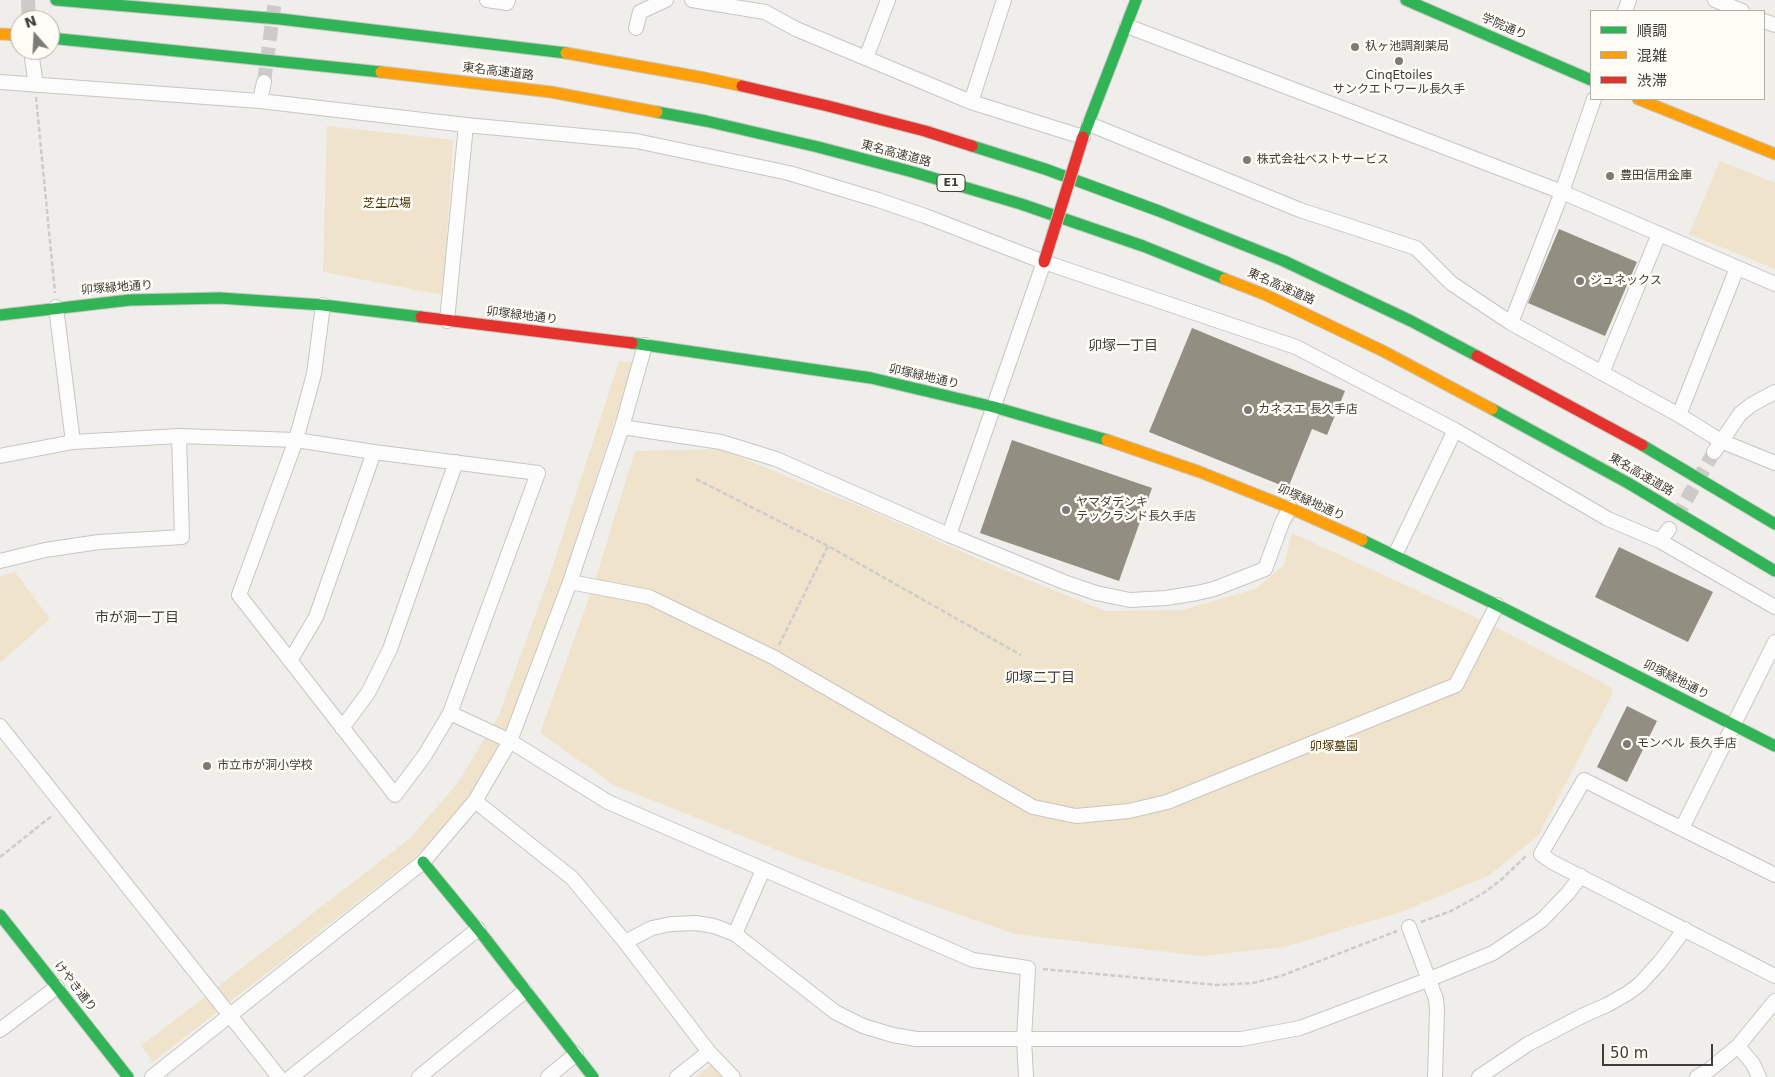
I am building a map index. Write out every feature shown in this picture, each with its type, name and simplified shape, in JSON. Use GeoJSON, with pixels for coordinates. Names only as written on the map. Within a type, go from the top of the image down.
{"type":"FeatureCollection","features":[{"type":"Feature","properties":{"kind":"main road","name":"東名高速道路"},"geometry":{"type":"LineString","coordinates":[[56,0],[280,19],[562,52],[705,78],[828,106],[925,131],[1045,169],[1284,261],[1462,348],[1652,450],[1775,524]]}},
{"type":"Feature","properties":{"kind":"main road"},"geometry":{"type":"LineString","coordinates":[[1044,262],[1086,130],[1136,0]]}},
{"type":"Feature","properties":{"kind":"main road","name":"学院通り"},"geometry":{"type":"LineString","coordinates":[[1406,0],[1590,80]]}},
{"type":"Feature","properties":{"kind":"main road","name":"東名高速道路"},"geometry":{"type":"LineString","coordinates":[[60,39],[410,75],[551,92],[706,121],[818,147],[913,172],[1021,204],[1143,246],[1266,295],[1374,346],[1628,483],[1775,571]]}},
{"type":"Feature","properties":{"kind":"main road"},"geometry":{"type":"LineString","coordinates":[[1640,100],[1775,154]]}},
{"type":"Feature","properties":{"kind":"main road","name":"卯塚緑地通り"},"geometry":{"type":"LineString","coordinates":[[0,315],[56,307],[130,300],[220,298],[324,304],[645,345],[871,378],[994,407],[1131,448],[1200,472],[1290,508],[1497,605],[1775,746]]}},
{"type":"Feature","properties":{"kind":"main road"},"geometry":{"type":"LineString","coordinates":[[423,862],[478,929],[593,1077]]}},
{"type":"Feature","properties":{"kind":"main road","name":"けやき通り"},"geometry":{"type":"LineString","coordinates":[[0,915],[128,1077]]}},
{"type":"Feature","properties":{"kind":"street"},"geometry":{"type":"LineString","coordinates":[[487,0],[507,3],[508,0]]}},
{"type":"Feature","properties":{"kind":"street"},"geometry":{"type":"LineString","coordinates":[[636,28],[640,12],[666,0]]}},
{"type":"Feature","properties":{"kind":"street"},"geometry":{"type":"LineString","coordinates":[[692,0],[767,6],[796,29],[971,102],[1086,130],[1300,210],[1416,248],[1451,283],[1511,323],[1679,416],[1718,446],[1775,463]]}},
{"type":"Feature","properties":{"kind":"street"},"geometry":{"type":"LineString","coordinates":[[866,58],[888,0]]}},
{"type":"Feature","properties":{"kind":"street"},"geometry":{"type":"LineString","coordinates":[[971,102],[1004,0]]}},
{"type":"Feature","properties":{"kind":"street"},"geometry":{"type":"LineString","coordinates":[[1715,0],[1740,10]]}},
{"type":"Feature","properties":{"kind":"street"},"geometry":{"type":"LineString","coordinates":[[1127,26],[1562,192],[1775,284]]}},
{"type":"Feature","properties":{"kind":"street"},"geometry":{"type":"LineString","coordinates":[[32,60],[36,85]]}},
{"type":"Feature","properties":{"kind":"street"},"geometry":{"type":"LineString","coordinates":[[0,82],[260,101],[466,125],[636,141],[789,173],[925,216],[1044,262],[1296,347],[1456,430],[1608,518],[1660,540],[1775,607]]}},
{"type":"Feature","properties":{"kind":"street"},"geometry":{"type":"LineString","coordinates":[[260,101],[264,82]]}},
{"type":"Feature","properties":{"kind":"street"},"geometry":{"type":"LineString","coordinates":[[1511,323],[1562,192],[1594,100]]}},
{"type":"Feature","properties":{"kind":"street"},"geometry":{"type":"LineString","coordinates":[[447,321],[466,125]]}},
{"type":"Feature","properties":{"kind":"street"},"geometry":{"type":"LineString","coordinates":[[1602,373],[1659,234]]}},
{"type":"Feature","properties":{"kind":"street"},"geometry":{"type":"LineString","coordinates":[[949,535],[1044,262]]}},
{"type":"Feature","properties":{"kind":"street"},"geometry":{"type":"LineString","coordinates":[[1679,416],[1737,268]]}},
{"type":"Feature","properties":{"kind":"street"},"geometry":{"type":"LineString","coordinates":[[0,456],[73,442],[179,436],[296,440],[538,473],[450,712],[425,755],[395,794],[239,595],[296,440],[314,374],[324,304]]}},
{"type":"Feature","properties":{"kind":"street"},"geometry":{"type":"LineString","coordinates":[[56,307],[73,442]]}},
{"type":"Feature","properties":{"kind":"street"},"geometry":{"type":"LineString","coordinates":[[152,1077],[423,862],[475,801],[510,741],[570,582],[622,427],[645,345]]}},
{"type":"Feature","properties":{"kind":"street"},"geometry":{"type":"LineString","coordinates":[[1718,446],[1740,414],[1750,405],[1775,392]]}},
{"type":"Feature","properties":{"kind":"street"},"geometry":{"type":"LineString","coordinates":[[622,427],[721,442],[776,459],[949,535],[1064,582],[1130,600],[1166,598],[1214,589],[1265,569],[1282,523],[1290,508]]}},
{"type":"Feature","properties":{"kind":"street"},"geometry":{"type":"LineString","coordinates":[[1395,556],[1456,430]]}},
{"type":"Feature","properties":{"kind":"street"},"geometry":{"type":"LineString","coordinates":[[0,561],[45,550],[99,542],[182,537],[179,436]]}},
{"type":"Feature","properties":{"kind":"street"},"geometry":{"type":"LineString","coordinates":[[290,661],[316,617],[374,452]]}},
{"type":"Feature","properties":{"kind":"street"},"geometry":{"type":"LineString","coordinates":[[342,728],[368,693],[390,649],[456,462]]}},
{"type":"Feature","properties":{"kind":"street"},"geometry":{"type":"LineString","coordinates":[[1660,540],[1669,529]]}},
{"type":"Feature","properties":{"kind":"street"},"geometry":{"type":"LineString","coordinates":[[570,582],[649,597],[773,657],[1033,807],[1076,816],[1129,811],[1167,802],[1456,685],[1497,605]]}},
{"type":"Feature","properties":{"kind":"street"},"geometry":{"type":"LineString","coordinates":[[1682,828],[1775,642]]}},
{"type":"Feature","properties":{"kind":"street"},"geometry":{"type":"LineString","coordinates":[[450,712],[510,741],[608,802],[973,960],[1028,968],[1024,1039],[1026,1077]]}},
{"type":"Feature","properties":{"kind":"street"},"geometry":{"type":"LineString","coordinates":[[0,726],[279,1077]]}},
{"type":"Feature","properties":{"kind":"street"},"geometry":{"type":"LineString","coordinates":[[1775,875],[1584,780],[1541,854],[1552,862],[1775,976]]}},
{"type":"Feature","properties":{"kind":"street"},"geometry":{"type":"LineString","coordinates":[[475,801],[572,878],[625,942],[709,1052],[733,1077]]}},
{"type":"Feature","properties":{"kind":"street"},"geometry":{"type":"LineString","coordinates":[[735,934],[763,870]]}},
{"type":"Feature","properties":{"kind":"street"},"geometry":{"type":"LineString","coordinates":[[625,942],[652,928],[671,924],[696,923],[714,926],[735,934],[762,953],[819,1001],[835,1012],[862,1026],[893,1036],[916,1039],[1242,1039],[1300,1028],[1493,953],[1542,920],[1568,893],[1581,876]]}},
{"type":"Feature","properties":{"kind":"street"},"geometry":{"type":"LineString","coordinates":[[1409,927],[1436,998],[1435,1077]]}},
{"type":"Feature","properties":{"kind":"street"},"geometry":{"type":"LineString","coordinates":[[292,1077],[478,929]]}},
{"type":"Feature","properties":{"kind":"street"},"geometry":{"type":"LineString","coordinates":[[1479,1077],[1528,1044],[1628,993],[1640,984],[1660,962],[1685,929]]}},
{"type":"Feature","properties":{"kind":"street"},"geometry":{"type":"LineString","coordinates":[[0,1030],[57,987]]}},
{"type":"Feature","properties":{"kind":"street"},"geometry":{"type":"LineString","coordinates":[[419,1077],[525,991]]}},
{"type":"Feature","properties":{"kind":"street"},"geometry":{"type":"LineString","coordinates":[[1697,1077],[1709,1070],[1738,1046],[1775,1001]]}},
{"type":"Feature","properties":{"kind":"street"},"geometry":{"type":"LineString","coordinates":[[1738,1046],[1753,1064],[1759,1077]]}},
{"type":"Feature","properties":{"kind":"street"},"geometry":{"type":"LineString","coordinates":[[677,1077],[709,1052]]}},
{"type":"Feature","properties":{"kind":"street"},"geometry":{"type":"LineString","coordinates":[[548,1077],[576,1054]]}},
{"type":"Feature","properties":{"kind":"path"},"geometry":{"type":"LineString","coordinates":[[36,85],[56,307]]}},
{"type":"Feature","properties":{"kind":"path"},"geometry":{"type":"LineString","coordinates":[[696,479],[828,546],[1020,655]]}},
{"type":"Feature","properties":{"kind":"path"},"geometry":{"type":"LineString","coordinates":[[773,657],[828,546]]}},
{"type":"Feature","properties":{"kind":"path"},"geometry":{"type":"LineString","coordinates":[[0,857],[64,806]]}},
{"type":"Feature","properties":{"kind":"path"},"geometry":{"type":"LineString","coordinates":[[1028,968],[1217,986],[1253,983],[1281,976],[1451,911],[1482,894],[1502,880],[1533,849],[1541,854]]}},
{"type":"Feature","properties":{"kind":"green space","name":"芝生広場"},"geometry":{"type":"Polygon","coordinates":[[[327,126],[453,140],[443,295],[323,272],[327,126]]]}},
{"type":"Feature","properties":{"kind":"green space"},"geometry":{"type":"Polygon","coordinates":[[[1720,161],[1775,183],[1775,269],[1689,234],[1720,161]]]}},
{"type":"Feature","properties":{"kind":"green space"},"geometry":{"type":"Polygon","coordinates":[[[619,361],[634,362],[562,582],[512,724],[471,796],[419,854],[153,1062],[141,1046],[409,839],[457,784],[499,715],[549,577],[619,361]]]}},
{"type":"Feature","properties":{"kind":"green space","name":"卯塚墓園"},"geometry":{"type":"Polygon","coordinates":[[[720,449],[876,513],[994,566],[1105,611],[1183,610],[1255,589],[1284,565],[1292,533],[1488,623],[1611,687],[1613,693],[1538,836],[1488,876],[1401,912],[1284,947],[1201,956],[1015,934],[802,860],[614,785],[540,733],[593,587],[635,451],[720,449]]]}},
{"type":"Feature","properties":{"kind":"green space"},"geometry":{"type":"Polygon","coordinates":[[[15,572],[50,619],[0,663],[0,576],[15,572]]]}},
{"type":"Feature","properties":{"kind":"green space"},"geometry":{"type":"Polygon","coordinates":[[[715,1062],[729,1077],[695,1077],[715,1062]]]}},
{"type":"Feature","properties":{"kind":"building"},"geometry":{"type":"Polygon","coordinates":[[[1559,229],[1637,262],[1605,336],[1528,303],[1559,229]]]}},
{"type":"Feature","properties":{"kind":"building","name":"カネスエ 長久手店"},"geometry":{"type":"Polygon","coordinates":[[[1192,328],[1345,391],[1327,435],[1312,429],[1288,488],[1149,432],[1192,328]]]}},
{"type":"Feature","properties":{"kind":"building","name":"ヤマダデンキ テックランド長久手店"},"geometry":{"type":"Polygon","coordinates":[[[1012,440],[1152,488],[1119,581],[980,533],[1012,440]]]}},
{"type":"Feature","properties":{"kind":"building"},"geometry":{"type":"Polygon","coordinates":[[[1619,547],[1713,592],[1688,642],[1595,597],[1619,547]]]}},
{"type":"Feature","properties":{"kind":"building","name":"モンベル 長久手店"},"geometry":{"type":"Polygon","coordinates":[[[1627,706],[1657,721],[1627,782],[1597,767],[1627,706]]]}},
{"type":"Feature","properties":{"kind":"tunnel"},"geometry":{"type":"LineString","coordinates":[[28,0],[28,10]]}},
{"type":"Feature","properties":{"kind":"tunnel"},"geometry":{"type":"LineString","coordinates":[[264,82],[275,0]]}},
{"type":"Feature","properties":{"kind":"tunnel"},"geometry":{"type":"LineString","coordinates":[[1676,518],[1714,452]]}},
{"type":"Feature","properties":{"kind":"traffic: fast"},"geometry":{"type":"LineString","coordinates":[[56,0],[280,19],[566,53]]}},
{"type":"Feature","properties":{"kind":"traffic: fast"},"geometry":{"type":"LineString","coordinates":[[1083,137],[1136,0]]}},
{"type":"Feature","properties":{"kind":"traffic: fast"},"geometry":{"type":"LineString","coordinates":[[1406,0],[1590,80]]}},
{"type":"Feature","properties":{"kind":"traffic: fast"},"geometry":{"type":"LineString","coordinates":[[60,39],[381,72]]}},
{"type":"Feature","properties":{"kind":"traffic: fast"},"geometry":{"type":"LineString","coordinates":[[657,112],[706,121],[818,147],[913,172],[1021,204],[1143,246],[1225,279]]}},
{"type":"Feature","properties":{"kind":"traffic: fast"},"geometry":{"type":"LineString","coordinates":[[972,146],[1045,169],[1159,211],[1284,261],[1411,321],[1477,356]]}},
{"type":"Feature","properties":{"kind":"traffic: fast"},"geometry":{"type":"LineString","coordinates":[[0,315],[130,300],[220,298],[323,305],[421,317]]}},
{"type":"Feature","properties":{"kind":"traffic: fast"},"geometry":{"type":"LineString","coordinates":[[632,343],[871,378],[994,407],[1107,440]]}},
{"type":"Feature","properties":{"kind":"traffic: fast"},"geometry":{"type":"LineString","coordinates":[[1492,409],[1628,483],[1775,571]]}},
{"type":"Feature","properties":{"kind":"traffic: fast"},"geometry":{"type":"LineString","coordinates":[[1642,445],[1775,524]]}},
{"type":"Feature","properties":{"kind":"traffic: fast"},"geometry":{"type":"LineString","coordinates":[[1362,540],[1497,605],[1775,746]]}},
{"type":"Feature","properties":{"kind":"traffic: fast"},"geometry":{"type":"LineString","coordinates":[[423,862],[478,929],[593,1077]]}},
{"type":"Feature","properties":{"kind":"traffic: fast"},"geometry":{"type":"LineString","coordinates":[[0,915],[128,1077]]}},
{"type":"Feature","properties":{"kind":"traffic: slow"},"geometry":{"type":"LineString","coordinates":[[0,34],[10,34]]}},
{"type":"Feature","properties":{"kind":"traffic: slow"},"geometry":{"type":"LineString","coordinates":[[566,53],[742,86]]}},
{"type":"Feature","properties":{"kind":"traffic: slow"},"geometry":{"type":"LineString","coordinates":[[381,72],[551,92],[657,112]]}},
{"type":"Feature","properties":{"kind":"traffic: slow"},"geometry":{"type":"LineString","coordinates":[[1640,100],[1775,154]]}},
{"type":"Feature","properties":{"kind":"traffic: slow"},"geometry":{"type":"LineString","coordinates":[[1225,279],[1266,295],[1383,351],[1492,409]]}},
{"type":"Feature","properties":{"kind":"traffic: slow"},"geometry":{"type":"LineString","coordinates":[[1107,440],[1200,472],[1290,508],[1362,540]]}},
{"type":"Feature","properties":{"kind":"traffic: jam"},"geometry":{"type":"LineString","coordinates":[[742,86],[925,131],[972,146]]}},
{"type":"Feature","properties":{"kind":"traffic: jam"},"geometry":{"type":"LineString","coordinates":[[1044,262],[1083,137]]}},
{"type":"Feature","properties":{"kind":"traffic: jam"},"geometry":{"type":"LineString","coordinates":[[421,317],[632,343]]}},
{"type":"Feature","properties":{"kind":"traffic: jam"},"geometry":{"type":"LineString","coordinates":[[1477,356],[1642,445]]}},
{"type":"Feature","properties":{"kind":"place","name":"杁ヶ池調剤薬局"},"geometry":{"type":"Point","coordinates":[1355,47]}},
{"type":"Feature","properties":{"kind":"place","name":"CinqEtoiles サンクエトワール長久手"},"geometry":{"type":"Point","coordinates":[1399,61]}},
{"type":"Feature","properties":{"kind":"place","name":"株式会社ベストサービス"},"geometry":{"type":"Point","coordinates":[1247,160]}},
{"type":"Feature","properties":{"kind":"place","name":"豊田信用金庫"},"geometry":{"type":"Point","coordinates":[1610,176]}},
{"type":"Feature","properties":{"kind":"place","name":"ジュネックス"},"geometry":{"type":"Point","coordinates":[1580,281]}},
{"type":"Feature","properties":{"kind":"place","name":"カネスエ 長久手店"},"geometry":{"type":"Point","coordinates":[1248,410]}},
{"type":"Feature","properties":{"kind":"place","name":"ヤマダデンキ テックランド長久手店"},"geometry":{"type":"Point","coordinates":[1066,510]}},
{"type":"Feature","properties":{"kind":"place","name":"モンベル 長久手店"},"geometry":{"type":"Point","coordinates":[1627,744]}},
{"type":"Feature","properties":{"kind":"place","name":"市立市が洞小学校"},"geometry":{"type":"Point","coordinates":[207,766]}},
{"type":"Feature","properties":{"kind":"district","name":"卯塚一丁目"},"geometry":{"type":"Point","coordinates":[1123,346]}},
{"type":"Feature","properties":{"kind":"district","name":"市が洞一丁目"},"geometry":{"type":"Point","coordinates":[137,618]}},
{"type":"Feature","properties":{"kind":"district","name":"卯塚二丁目"},"geometry":{"type":"Point","coordinates":[1040,678]}}]}
